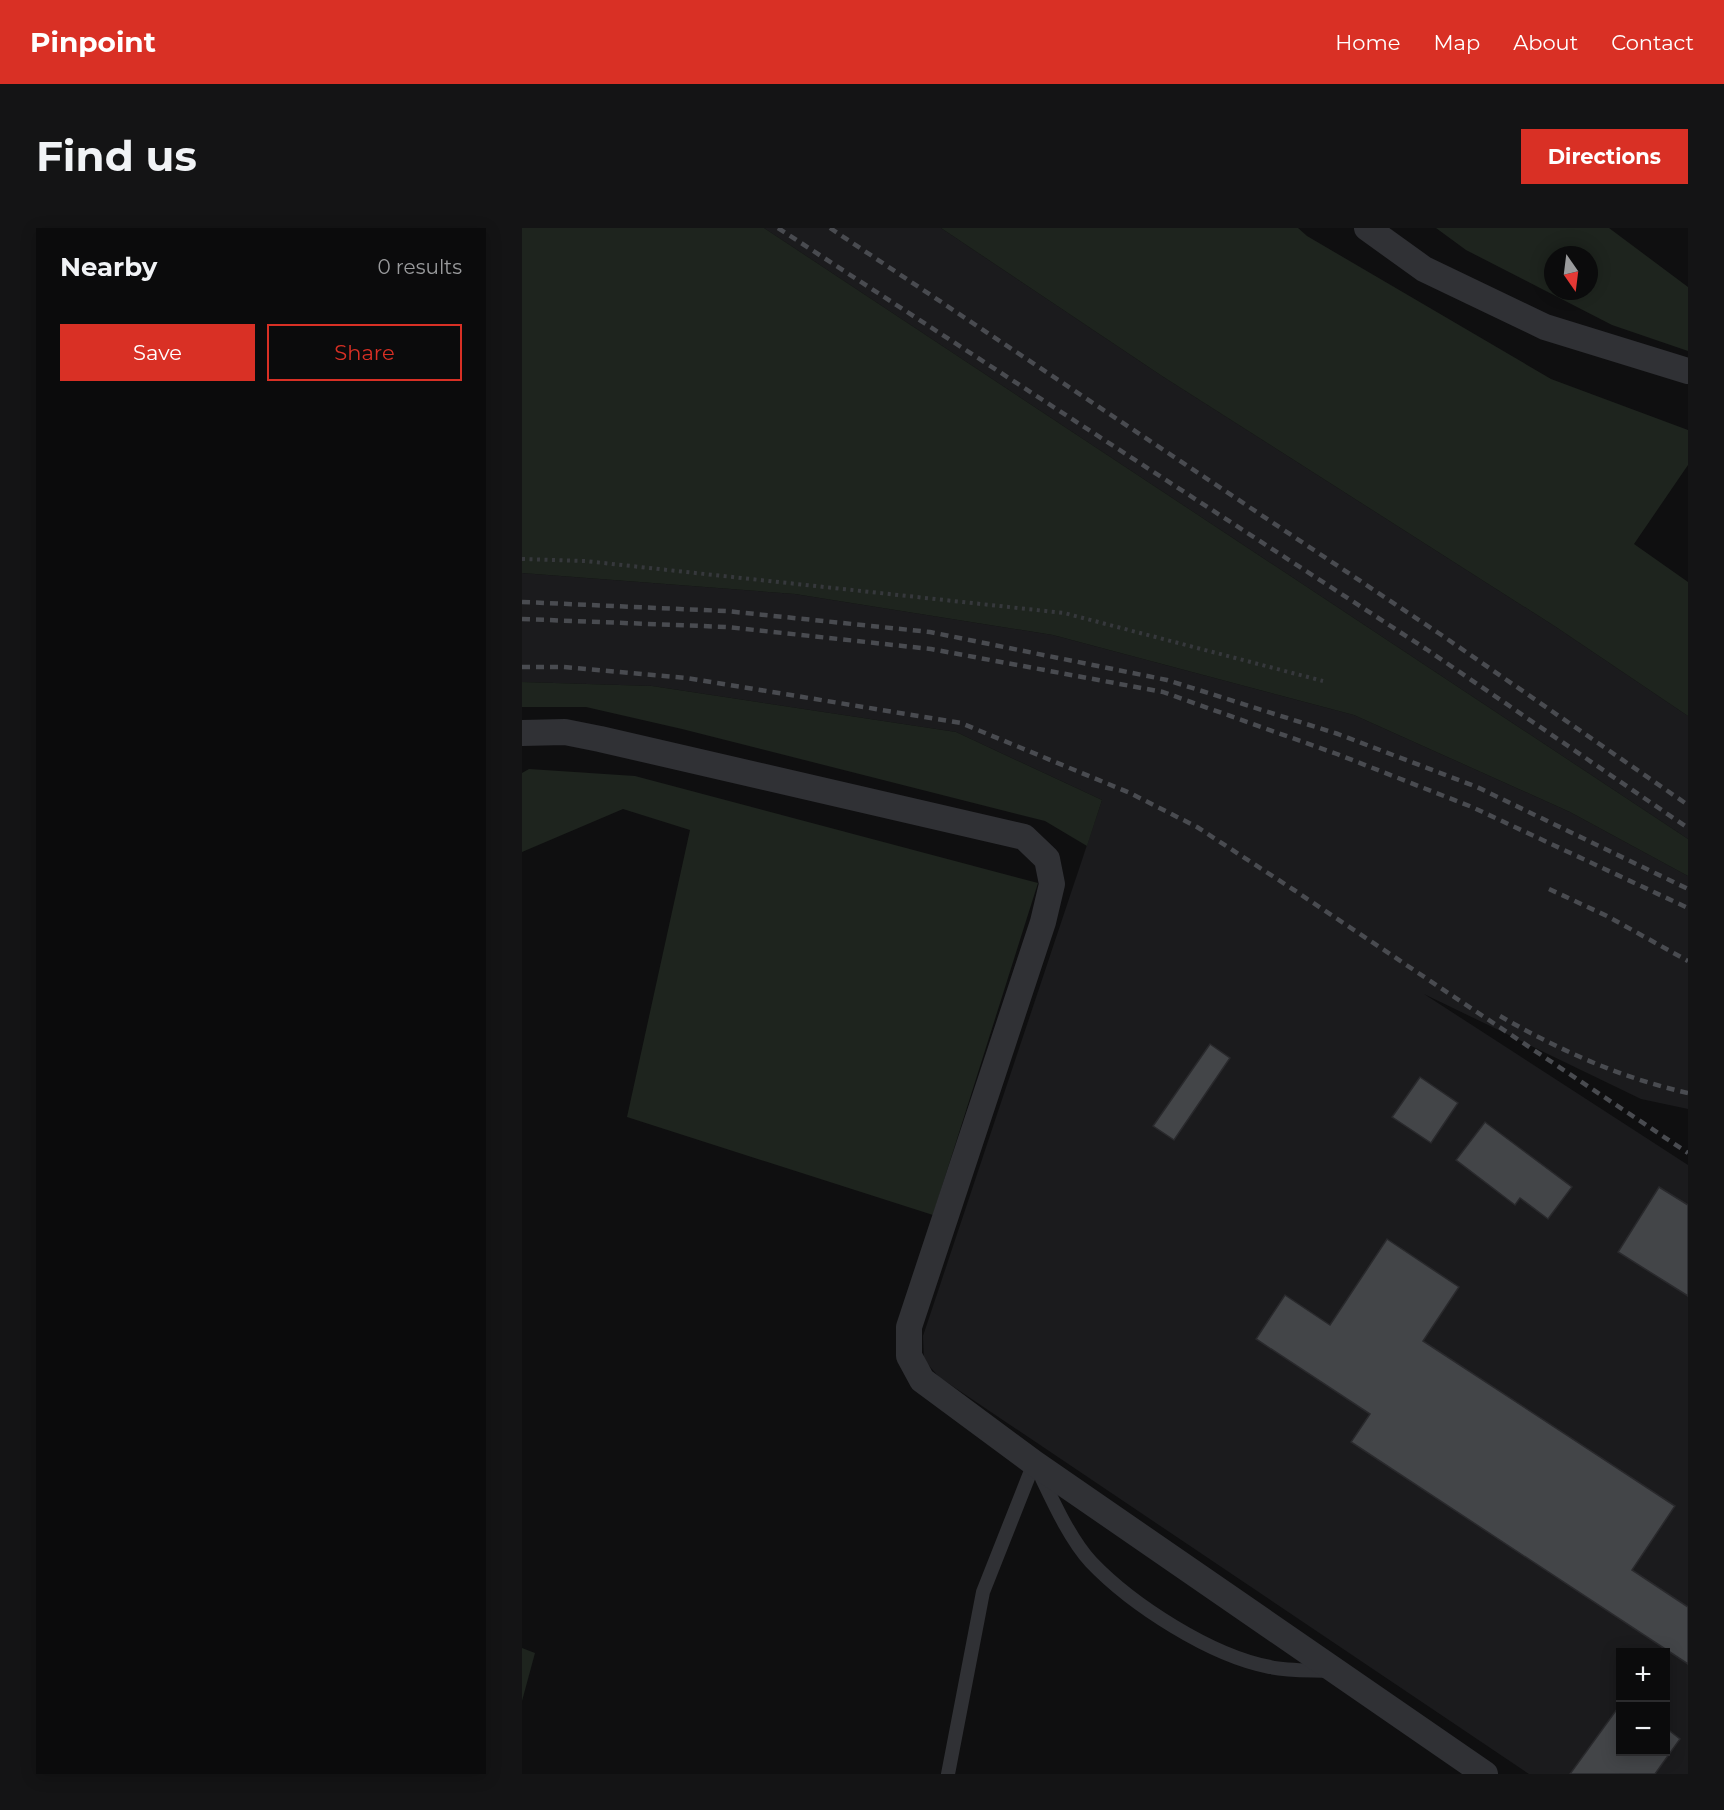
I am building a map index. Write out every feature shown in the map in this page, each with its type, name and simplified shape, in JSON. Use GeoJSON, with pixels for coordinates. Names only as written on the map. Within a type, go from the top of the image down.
{"type":"FeatureCollection","features":[{"type":"Feature","properties":{"kind":"street"},"geometry":{"type":"LineString","coordinates":[[1367,228],[1424,269],[1545,327],[1688,371]]}},
{"type":"Feature","properties":{"kind":"street"},"geometry":{"type":"LineString","coordinates":[[522,733],[565,732],[600,739],[1024,837],[1047,859],[1052,884],[1043,922],[909,1327],[909,1356],[922,1380],[1034,1463],[1485,1774]]}},
{"type":"Feature","properties":{"kind":"lane"},"geometry":{"type":"LineString","coordinates":[[1034,1463],[1060,1515],[1090,1561],[1137,1601],[1210,1649],[1270,1667],[1337,1672]]}},
{"type":"Feature","properties":{"kind":"lane"},"geometry":{"type":"LineString","coordinates":[[948,1774],[983,1592],[1034,1463]]}},
{"type":"Feature","properties":{"kind":"path"},"geometry":{"type":"LineString","coordinates":[[522,559],[585,561],[1064,614],[1323,681]]}},
{"type":"Feature","properties":{"kind":"shaded area"},"geometry":{"type":"Polygon","coordinates":[[[522,228],[764,228],[1688,839],[1688,876],[1570,812],[1354,715],[1053,635],[795,594],[522,573],[522,228]]]}},
{"type":"Feature","properties":{"kind":"shaded area"},"geometry":{"type":"Polygon","coordinates":[[[764,228],[941,228],[1162,376],[1556,627],[1688,716],[1688,839],[764,228]]]}},
{"type":"Feature","properties":{"kind":"shaded area"},"geometry":{"type":"Polygon","coordinates":[[[941,228],[1298,228],[1307,236],[1551,379],[1688,430],[1688,465],[1634,544],[1688,582],[1688,716],[1556,627],[1162,376],[941,228]]]}},
{"type":"Feature","properties":{"kind":"shaded area"},"geometry":{"type":"Polygon","coordinates":[[[1436,228],[1609,228],[1688,287],[1688,351],[1612,325],[1563,300],[1598,300],[1598,246],[1544,246],[1544,290],[1466,250],[1436,228]]]}},
{"type":"Feature","properties":{"kind":"shaded area"},"geometry":{"type":"Polygon","coordinates":[[[522,573],[795,594],[1053,635],[1354,715],[1570,812],[1688,876],[1688,1109],[1641,1099],[1424,994],[1688,1165],[1688,1774],[1529,1774],[939,1377],[924,1360],[923,1336],[1102,800],[956,732],[652,686],[522,682],[522,573]]]}},
{"type":"Feature","properties":{"kind":"shaded area"},"geometry":{"type":"Polygon","coordinates":[[[522,682],[652,686],[956,732],[1102,800],[1087,846],[1045,821],[682,729],[586,707],[522,707],[522,682]]]}},
{"type":"Feature","properties":{"kind":"shaded area"},"geometry":{"type":"Polygon","coordinates":[[[529,769],[635,776],[1038,883],[933,1215],[627,1117],[690,830],[623,809],[522,852],[522,773],[529,769]]]}},
{"type":"Feature","properties":{"kind":"shaded area"},"geometry":{"type":"Polygon","coordinates":[[[522,1648],[535,1653],[522,1701],[522,1648]]]}},
{"type":"Feature","properties":{"kind":"building"},"geometry":{"type":"Polygon","coordinates":[[[1210,1044],[1230,1058],[1174,1140],[1153,1126],[1210,1044]]]}},
{"type":"Feature","properties":{"kind":"building"},"geometry":{"type":"Polygon","coordinates":[[[1420,1077],[1458,1103],[1431,1143],[1392,1117],[1420,1077]]]}},
{"type":"Feature","properties":{"kind":"building"},"geometry":{"type":"Polygon","coordinates":[[[1485,1122],[1572,1187],[1548,1219],[1520,1198],[1515,1205],[1456,1160],[1485,1122]]]}},
{"type":"Feature","properties":{"kind":"building"},"geometry":{"type":"Polygon","coordinates":[[[1659,1187],[1688,1205],[1688,1296],[1618,1252],[1659,1187]]]}},
{"type":"Feature","properties":{"kind":"building"},"geometry":{"type":"Polygon","coordinates":[[[1387,1239],[1459,1287],[1423,1341],[1675,1506],[1632,1570],[1688,1607],[1688,1664],[1670,1652],[1670,1648],[1664,1648],[1351,1442],[1370,1414],[1256,1339],[1285,1295],[1330,1325],[1387,1239]]]}},
{"type":"Feature","properties":{"kind":"building"},"geometry":{"type":"Polygon","coordinates":[[[1616,1711],[1616,1756],[1668,1756],[1655,1774],[1570,1774],[1616,1711]]]}},
{"type":"Feature","properties":{"kind":"building"},"geometry":{"type":"Polygon","coordinates":[[[1670,1731],[1680,1739],[1670,1753],[1670,1731]]]}},
{"type":"Feature","properties":{"kind":"railway"},"geometry":{"type":"LineString","coordinates":[[778,228],[1426,649],[1688,828]]}},
{"type":"Feature","properties":{"kind":"railway"},"geometry":{"type":"LineString","coordinates":[[830,228],[1440,634],[1688,805]]}},
{"type":"Feature","properties":{"kind":"railway"},"geometry":{"type":"LineString","coordinates":[[522,602],[726,611],[930,632],[1167,680],[1338,734],[1477,787],[1688,889]]}},
{"type":"Feature","properties":{"kind":"railway"},"geometry":{"type":"LineString","coordinates":[[522,619],[727,627],[931,649],[1163,692],[1337,754],[1472,807],[1688,908]]}},
{"type":"Feature","properties":{"kind":"railway"},"geometry":{"type":"LineString","coordinates":[[522,667],[563,667],[687,678],[961,723],[1130,793],[1197,827],[1688,1153]]}},
{"type":"Feature","properties":{"kind":"railway"},"geometry":{"type":"LineString","coordinates":[[1549,889],[1607,916],[1688,961]]}},
{"type":"Feature","properties":{"kind":"railway"},"geometry":{"type":"LineString","coordinates":[[1500,1016],[1591,1062],[1663,1087],[1688,1093]]}}]}
